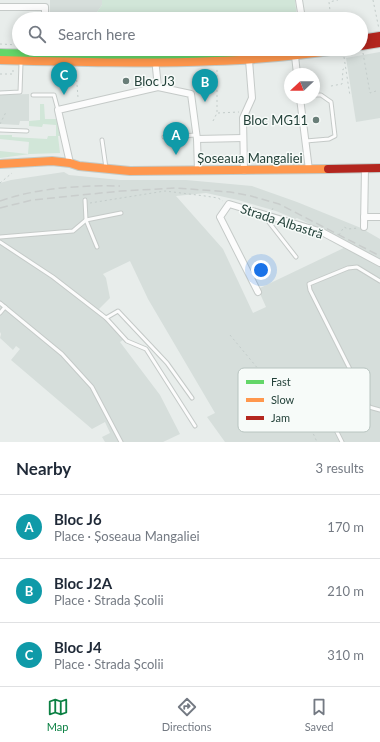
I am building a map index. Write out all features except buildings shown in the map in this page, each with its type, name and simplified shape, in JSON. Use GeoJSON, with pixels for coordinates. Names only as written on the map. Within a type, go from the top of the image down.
{"type":"FeatureCollection","features":[{"type":"Feature","properties":{"kind":"main road"},"geometry":{"type":"LineString","coordinates":[[368,37],[380,33]]}},
{"type":"Feature","properties":{"kind":"main road"},"geometry":{"type":"LineString","coordinates":[[368,47],[380,43]]}},
{"type":"Feature","properties":{"kind":"main road"},"geometry":{"type":"LineString","coordinates":[[0,53],[12,52]]}},
{"type":"Feature","properties":{"kind":"main road"},"geometry":{"type":"LineString","coordinates":[[0,60],[193,62],[249,60],[295,56]]}},
{"type":"Feature","properties":{"kind":"main road","name":"Șoseaua Mangaliei"},"geometry":{"type":"LineString","coordinates":[[0,164],[52,161],[70,163],[79,166],[130,171],[244,171],[380,168]]}},
{"type":"Feature","properties":{"kind":"street"},"geometry":{"type":"LineString","coordinates":[[299,0],[301,12]]}},
{"type":"Feature","properties":{"kind":"street"},"geometry":{"type":"LineString","coordinates":[[0,7],[46,6],[46,12]]}},
{"type":"Feature","properties":{"kind":"street"},"geometry":{"type":"LineString","coordinates":[[295,56],[296,68]]}},
{"type":"Feature","properties":{"kind":"street"},"geometry":{"type":"LineString","coordinates":[[244,171],[243,118],[252,98],[249,60]]}},
{"type":"Feature","properties":{"kind":"street"},"geometry":{"type":"LineString","coordinates":[[156,71],[158,87]]}},
{"type":"Feature","properties":{"kind":"street"},"geometry":{"type":"LineString","coordinates":[[70,163],[58,110],[158,87],[191,94],[198,171]]}},
{"type":"Feature","properties":{"kind":"street"},"geometry":{"type":"LineString","coordinates":[[301,104],[309,170]]}},
{"type":"Feature","properties":{"kind":"street"},"geometry":{"type":"LineString","coordinates":[[196,137],[243,138]]}},
{"type":"Feature","properties":{"kind":"street"},"geometry":{"type":"LineString","coordinates":[[364,227],[365,168]]}},
{"type":"Feature","properties":{"kind":"street","name":"Strada Albastră"},"geometry":{"type":"LineString","coordinates":[[258,292],[220,217],[229,204],[322,232],[380,263]]}},
{"type":"Feature","properties":{"kind":"street"},"geometry":{"type":"LineString","coordinates":[[364,217],[380,217]]}},
{"type":"Feature","properties":{"kind":"lane"},"geometry":{"type":"LineString","coordinates":[[0,93],[20,92],[21,61]]}},
{"type":"Feature","properties":{"kind":"lane"},"geometry":{"type":"LineString","coordinates":[[32,95],[54,95],[58,110]]}},
{"type":"Feature","properties":{"kind":"lane"},"geometry":{"type":"LineString","coordinates":[[306,141],[329,139],[335,136],[331,102],[320,95]]}},
{"type":"Feature","properties":{"kind":"lane"},"geometry":{"type":"LineString","coordinates":[[0,130],[27,131]]}},
{"type":"Feature","properties":{"kind":"lane"},"geometry":{"type":"LineString","coordinates":[[164,137],[196,137]]}},
{"type":"Feature","properties":{"kind":"lane"},"geometry":{"type":"LineString","coordinates":[[102,140],[106,169]]}},
{"type":"Feature","properties":{"kind":"lane"},"geometry":{"type":"LineString","coordinates":[[86,202],[86,220],[97,247]]}},
{"type":"Feature","properties":{"kind":"lane"},"geometry":{"type":"LineString","coordinates":[[0,237],[73,230],[86,220],[121,213]]}},
{"type":"Feature","properties":{"kind":"lane"},"geometry":{"type":"LineString","coordinates":[[269,216],[268,221],[296,257]]}},
{"type":"Feature","properties":{"kind":"lane"},"geometry":{"type":"LineString","coordinates":[[0,242],[52,277],[106,318],[127,341],[146,349],[195,426]]}},
{"type":"Feature","properties":{"kind":"lane"},"geometry":{"type":"LineString","coordinates":[[349,368],[310,290],[309,284],[348,268],[357,267],[380,281]]}},
{"type":"Feature","properties":{"kind":"lane"},"geometry":{"type":"LineString","coordinates":[[0,303],[62,354],[92,387],[121,442]]}},
{"type":"Feature","properties":{"kind":"lane"},"geometry":{"type":"LineString","coordinates":[[0,313],[5,307]]}},
{"type":"Feature","properties":{"kind":"lane"},"geometry":{"type":"LineString","coordinates":[[106,318],[118,311],[167,363],[192,398]]}},
{"type":"Feature","properties":{"kind":"lane"},"geometry":{"type":"LineString","coordinates":[[370,407],[380,410]]}},
{"type":"Feature","properties":{"kind":"lane"},"geometry":{"type":"LineString","coordinates":[[337,432],[342,442]]}},
{"type":"Feature","properties":{"kind":"path"},"geometry":{"type":"LineString","coordinates":[[330,12],[329,2],[338,0]]}},
{"type":"Feature","properties":{"kind":"path"},"geometry":{"type":"LineString","coordinates":[[373,0],[380,33]]}},
{"type":"Feature","properties":{"kind":"path"},"geometry":{"type":"LineString","coordinates":[[0,44],[12,45]]}},
{"type":"Feature","properties":{"kind":"path"},"geometry":{"type":"LineString","coordinates":[[345,56],[350,96]]}},
{"type":"Feature","properties":{"kind":"path"},"geometry":{"type":"LineString","coordinates":[[363,56],[370,92],[376,92]]}},
{"type":"Feature","properties":{"kind":"path"},"geometry":{"type":"LineString","coordinates":[[0,74],[13,74],[14,67]]}},
{"type":"Feature","properties":{"kind":"path"},"geometry":{"type":"LineString","coordinates":[[76,67],[79,104]]}},
{"type":"Feature","properties":{"kind":"path"},"geometry":{"type":"LineString","coordinates":[[213,121],[217,113],[217,67]]}},
{"type":"Feature","properties":{"kind":"path"},"geometry":{"type":"LineString","coordinates":[[331,86],[342,84],[343,69],[346,69]]}},
{"type":"Feature","properties":{"kind":"path"},"geometry":{"type":"LineString","coordinates":[[0,124],[6,112]]}},
{"type":"Feature","properties":{"kind":"path"},"geometry":{"type":"LineString","coordinates":[[217,113],[246,112]]}},
{"type":"Feature","properties":{"kind":"path"},"geometry":{"type":"LineString","coordinates":[[0,183],[12,173]]}},
{"type":"Feature","properties":{"kind":"path"},"geometry":{"type":"LineString","coordinates":[[86,202],[165,191],[218,198],[229,204]]}},
{"type":"Feature","properties":{"kind":"path"},"geometry":{"type":"LineString","coordinates":[[338,236],[344,227],[356,228]]}},
{"type":"Feature","properties":{"kind":"path"},"geometry":{"type":"LineString","coordinates":[[230,335],[257,368]]}},
{"type":"Feature","properties":{"kind":"path"},"geometry":{"type":"LineString","coordinates":[[313,432],[317,442]]}},
{"type":"Feature","properties":{"kind":"shaded area"},"geometry":{"type":"Polygon","coordinates":[[[50,0],[102,0],[102,5],[97,12],[50,12],[50,0]]]}},
{"type":"Feature","properties":{"kind":"shaded area"},"geometry":{"type":"Polygon","coordinates":[[[380,52],[380,118],[356,122],[346,58],[368,56],[368,54],[380,52]]]}},
{"type":"Feature","properties":{"kind":"shaded area"},"geometry":{"type":"Polygon","coordinates":[[[29,94],[29,121],[20,121],[19,125],[0,124],[0,95],[29,94]]]}},
{"type":"Feature","properties":{"kind":"shaded area"},"geometry":{"type":"Polygon","coordinates":[[[64,172],[69,175],[120,180],[186,180],[252,186],[297,202],[361,228],[380,239],[380,442],[225,442],[207,417],[215,413],[148,299],[130,261],[103,274],[106,278],[110,298],[99,309],[126,338],[120,342],[160,395],[180,434],[163,442],[105,442],[102,437],[110,433],[105,422],[92,429],[11,360],[20,349],[16,346],[13,350],[0,338],[0,183],[64,172]],[[206,193],[176,196],[223,249],[253,313],[266,307],[258,289],[350,245],[297,218],[295,219],[276,211],[206,193]]]}},
{"type":"Feature","properties":{"kind":"green space"},"geometry":{"type":"Polygon","coordinates":[[[102,0],[295,0],[296,12],[97,12],[102,5],[102,0]]]}},
{"type":"Feature","properties":{"kind":"green space"},"geometry":{"type":"Polygon","coordinates":[[[40,104],[44,104],[45,119],[58,119],[61,136],[58,136],[60,153],[30,154],[0,158],[0,151],[28,154],[29,142],[0,139],[0,135],[47,139],[48,136],[56,136],[56,125],[43,124],[42,127],[29,126],[29,121],[40,120],[40,104]]]}},
{"type":"Feature","properties":{"kind":"railway"},"geometry":{"type":"LineString","coordinates":[[0,201],[29,193],[59,188],[120,186]]}},
{"type":"Feature","properties":{"kind":"railway"},"geometry":{"type":"LineString","coordinates":[[0,208],[32,200],[121,191],[176,188],[230,192],[279,204],[380,256]]}},
{"type":"Feature","properties":{"kind":"traffic: fast"},"geometry":{"type":"LineString","coordinates":[[0,53],[12,53]]}},
{"type":"Feature","properties":{"kind":"traffic: slow"},"geometry":{"type":"LineString","coordinates":[[0,60],[188,62],[286,56]]}},
{"type":"Feature","properties":{"kind":"traffic: slow"},"geometry":{"type":"LineString","coordinates":[[0,164],[52,161],[70,163],[79,166],[130,171],[328,169]]}},
{"type":"Feature","properties":{"kind":"traffic: jam"},"geometry":{"type":"LineString","coordinates":[[368,38],[380,36]]}},
{"type":"Feature","properties":{"kind":"traffic: jam"},"geometry":{"type":"LineString","coordinates":[[368,45],[380,43]]}},
{"type":"Feature","properties":{"kind":"traffic: jam"},"geometry":{"type":"LineString","coordinates":[[328,169],[380,168]]}},
{"type":"Feature","properties":{"kind":"place","name":"Bloc J3"},"geometry":{"type":"Point","coordinates":[126,81]}},
{"type":"Feature","properties":{"kind":"place","name":"Bloc J4"},"geometry":{"type":"Point","coordinates":[64,95]}},
{"type":"Feature","properties":{"kind":"place","name":"Bloc J2A"},"geometry":{"type":"Point","coordinates":[205,102]}},
{"type":"Feature","properties":{"kind":"place","name":"Bloc MG11"},"geometry":{"type":"Point","coordinates":[316,120]}},
{"type":"Feature","properties":{"kind":"place","name":"Bloc J6"},"geometry":{"type":"Point","coordinates":[176,155]}}]}
